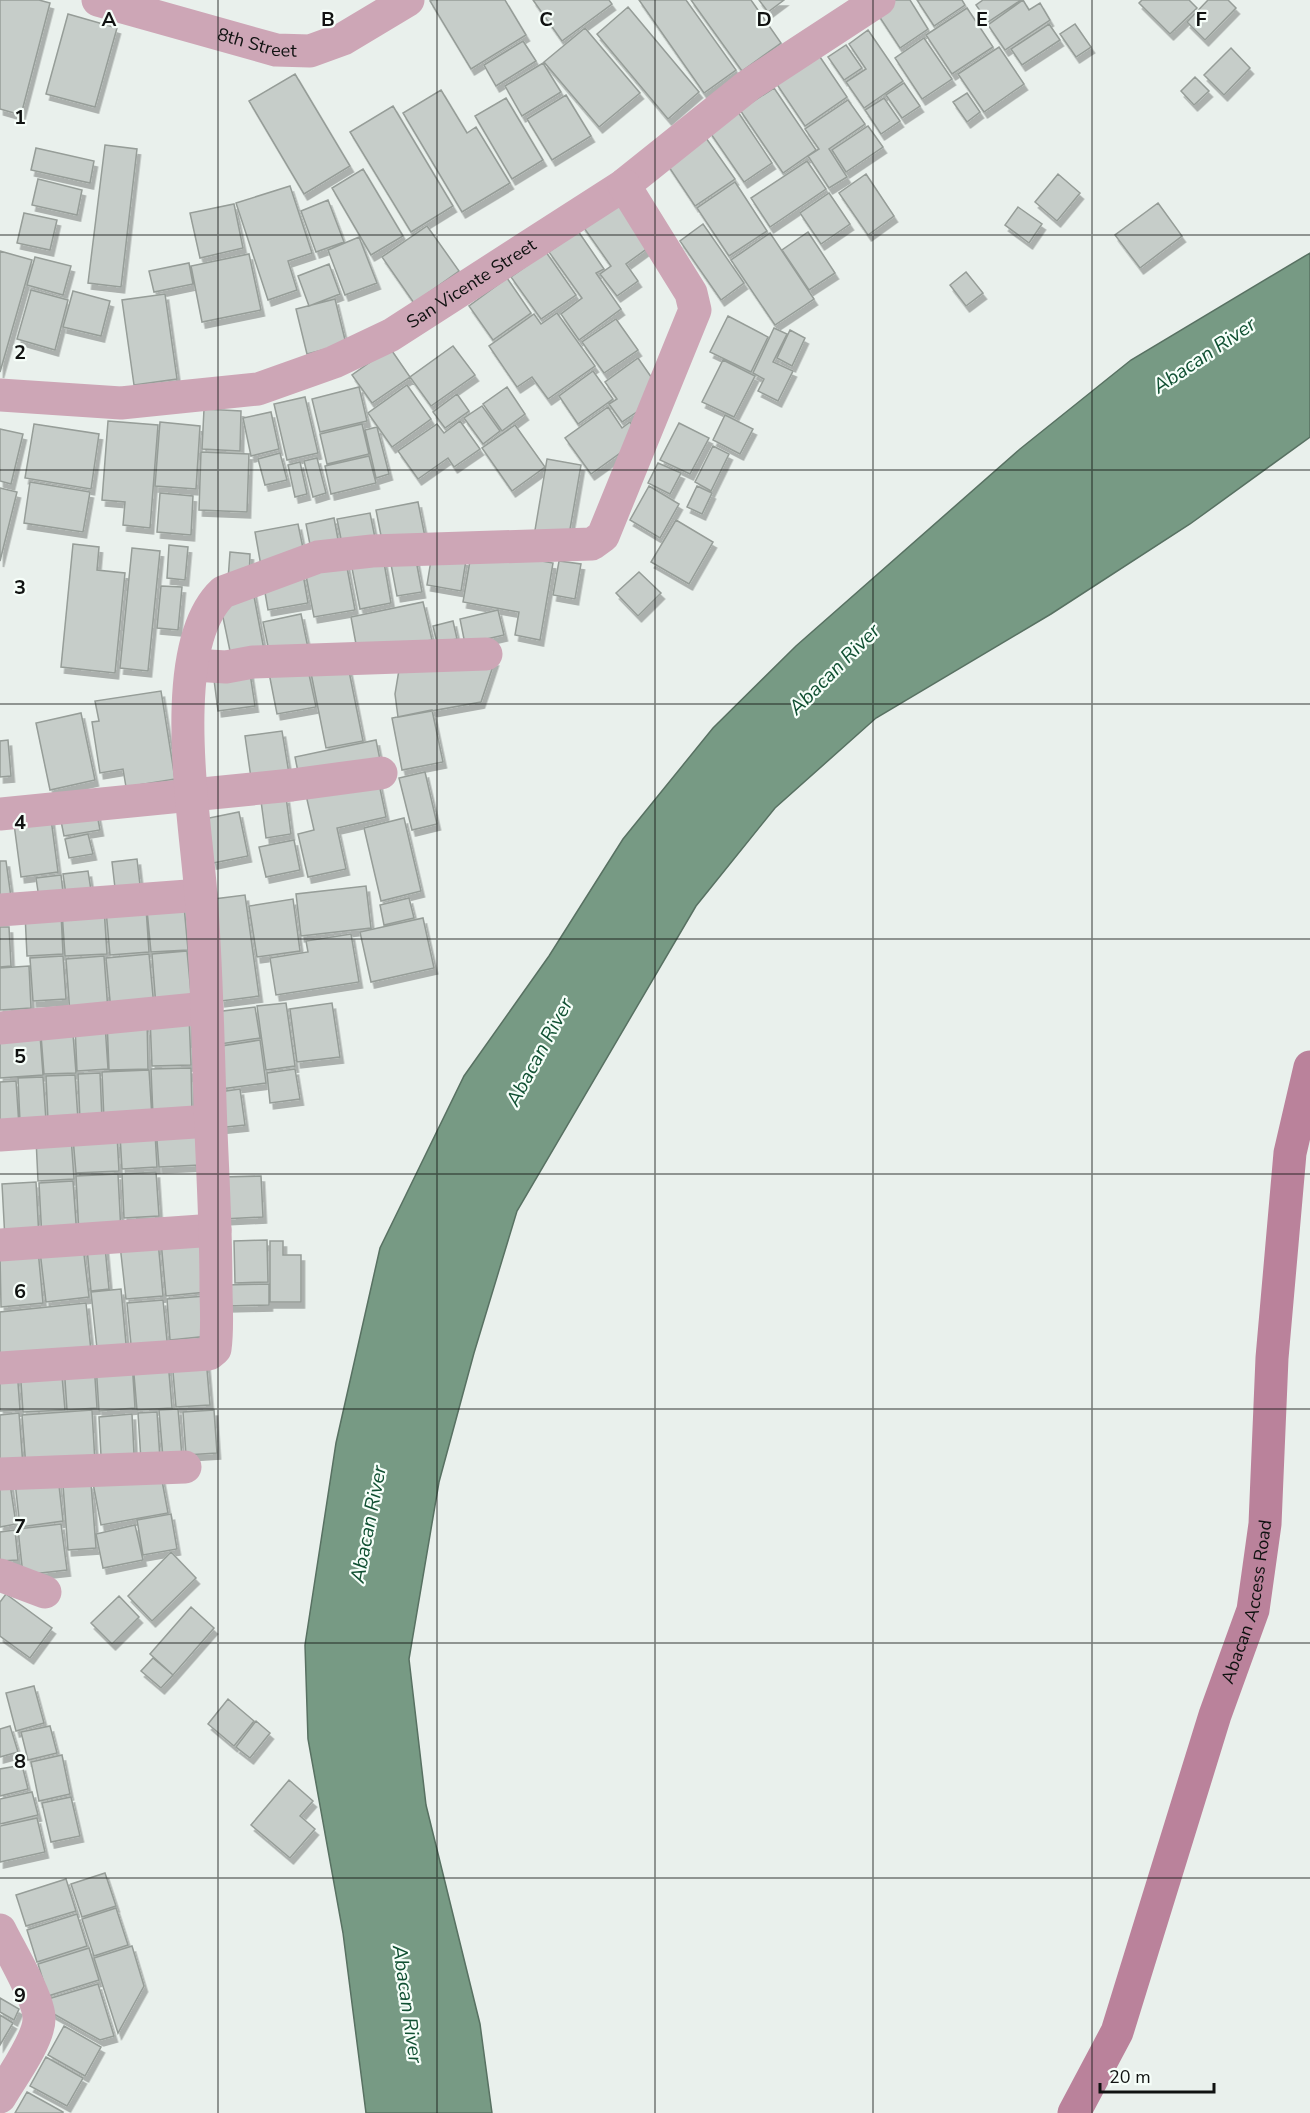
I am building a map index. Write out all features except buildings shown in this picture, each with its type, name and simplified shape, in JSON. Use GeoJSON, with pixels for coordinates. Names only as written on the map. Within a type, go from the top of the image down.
{"type":"FeatureCollection","features":[{"type":"Feature","properties":{"kind":"street","name":"8th Street"},"geometry":{"type":"LineString","coordinates":[[98,0],[137,4],[276,50],[310,51],[344,39],[408,0]]}},
{"type":"Feature","properties":{"kind":"street","name":"San Vicente Street"},"geometry":{"type":"LineString","coordinates":[[0,395],[121,403],[258,390],[334,362],[391,334],[624,185],[749,85],[879,0]]}},
{"type":"Feature","properties":{"kind":"street"},"geometry":{"type":"LineString","coordinates":[[0,1368],[209,1354],[215,1349],[217,1339],[215,1230],[207,1008],[201,895],[189,796],[187,726],[193,665],[211,604],[223,592],[318,557],[372,552],[592,544],[603,536],[695,310],[691,293],[624,185]]}},
{"type":"Feature","properties":{"kind":"street"},"geometry":{"type":"LineString","coordinates":[[193,665],[226,666],[253,662],[486,654]]}},
{"type":"Feature","properties":{"kind":"street"},"geometry":{"type":"LineString","coordinates":[[0,814],[189,796],[381,773]]}},
{"type":"Feature","properties":{"kind":"street"},"geometry":{"type":"LineString","coordinates":[[0,910],[201,895]]}},
{"type":"Feature","properties":{"kind":"street"},"geometry":{"type":"LineString","coordinates":[[0,1028],[207,1008]]}},
{"type":"Feature","properties":{"kind":"street","name":"Abacan Access Road"},"geometry":{"type":"LineString","coordinates":[[1074,2113],[1117,2032],[1215,1715],[1253,1610],[1264,1524],[1272,1358],[1290,1153],[1310,1067]]}},
{"type":"Feature","properties":{"kind":"street"},"geometry":{"type":"LineString","coordinates":[[0,1135],[210,1121]]}},
{"type":"Feature","properties":{"kind":"street"},"geometry":{"type":"LineString","coordinates":[[0,1245],[215,1230]]}},
{"type":"Feature","properties":{"kind":"street"},"geometry":{"type":"LineString","coordinates":[[0,1474],[184,1467]]}},
{"type":"Feature","properties":{"kind":"street"},"geometry":{"type":"LineString","coordinates":[[0,1575],[45,1592]]}},
{"type":"Feature","properties":{"kind":"street"},"geometry":{"type":"LineString","coordinates":[[0,1930],[33,1997],[39,2018],[36,2034],[0,2097]]}},
{"type":"Feature","properties":{"kind":"water","name":"Abacan River"},"geometry":{"type":"Polygon","coordinates":[[[1310,253],[1310,437],[1190,524],[1051,614],[876,718],[775,808],[696,906],[517,1211],[474,1353],[439,1482],[409,1659],[426,1805],[480,2024],[492,2113],[366,2113],[343,1933],[308,1739],[305,1645],[336,1443],[380,1248],[464,1076],[549,956],[623,839],[713,728],[796,646],[1020,449],[1131,360],[1310,253]]]}}]}
